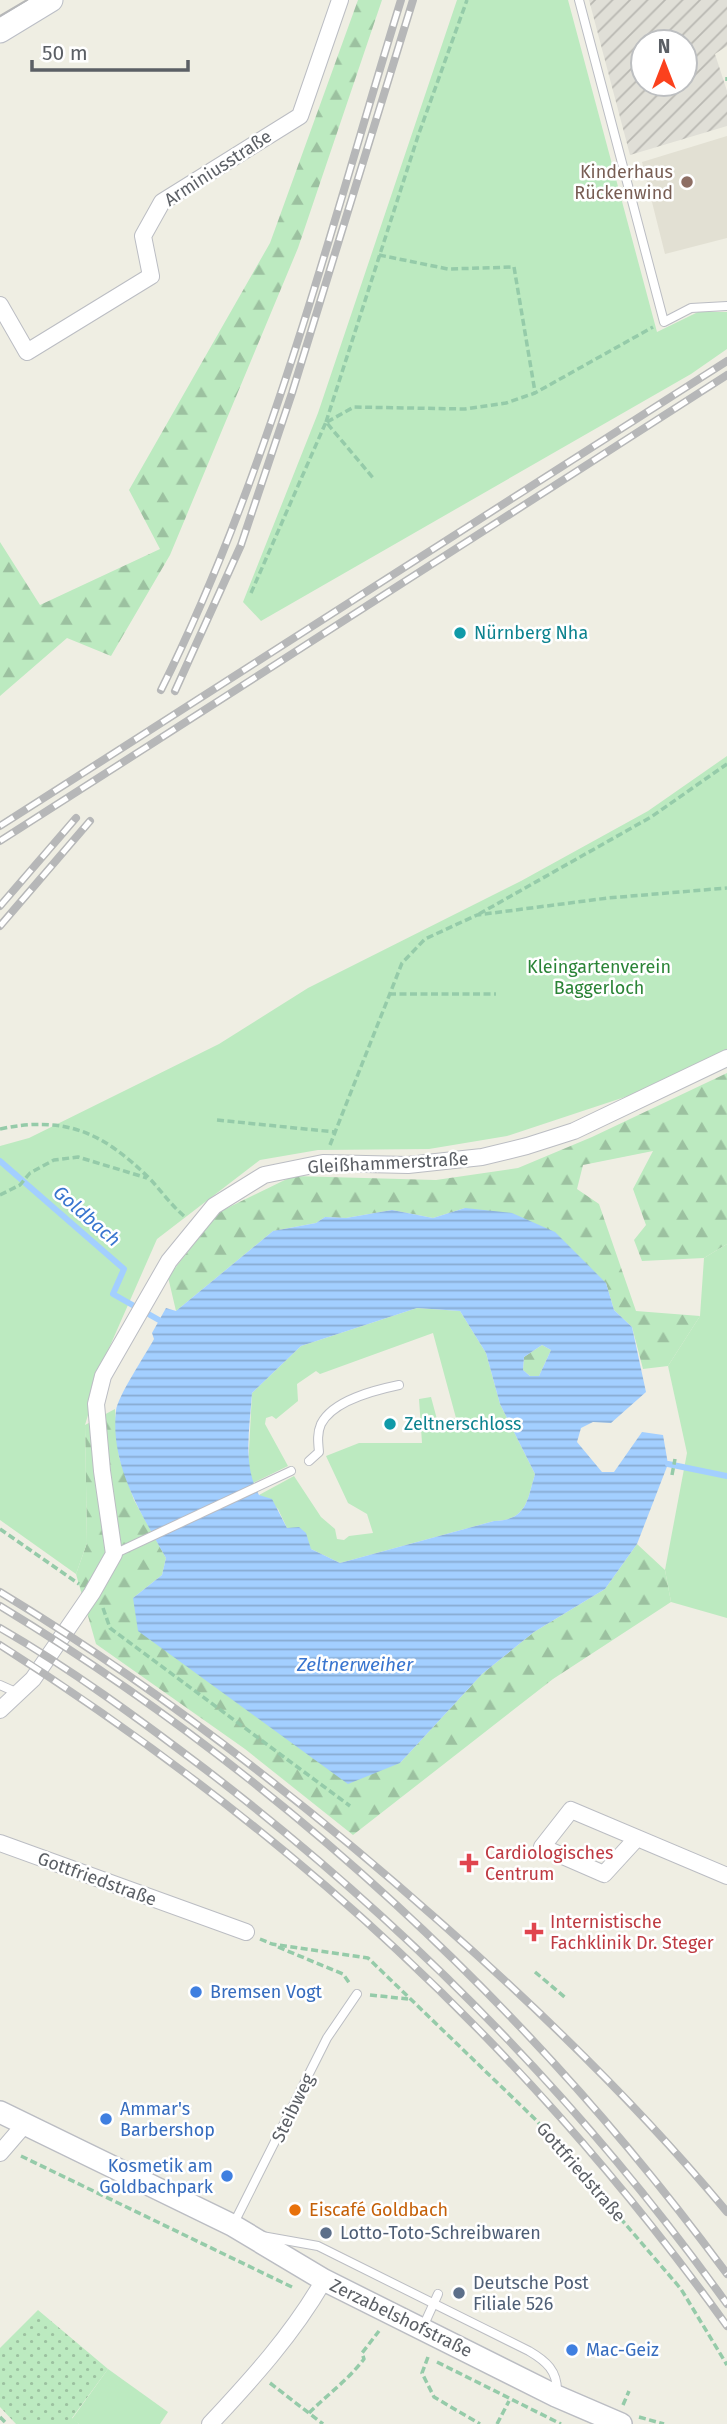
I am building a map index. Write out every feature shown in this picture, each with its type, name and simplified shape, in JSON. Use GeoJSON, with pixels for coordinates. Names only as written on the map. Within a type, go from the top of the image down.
{"type":"FeatureCollection","features":[{"type":"Feature","properties":{"kind":"main road"},"geometry":{"type":"LineString","coordinates":[[0,31],[37,4]]}},
{"type":"Feature","properties":{"kind":"street","name":"Arminiusstraße"},"geometry":{"type":"LineString","coordinates":[[0,304],[27,352],[151,276],[143,236],[162,202],[300,116],[340,0]]}},
{"type":"Feature","properties":{"kind":"street","name":"Gleißhammerstraße"},"geometry":{"type":"LineString","coordinates":[[114,1554],[96,1404],[103,1376],[169,1261],[214,1206],[264,1175],[323,1163],[408,1165],[482,1157],[527,1146],[574,1131],[727,1058]]}},
{"type":"Feature","properties":{"kind":"street"},"geometry":{"type":"LineString","coordinates":[[0,1710],[33,1678],[92,1593],[114,1554]]}},
{"type":"Feature","properties":{"kind":"street"},"geometry":{"type":"LineString","coordinates":[[638,1838],[604,1874],[542,1847],[571,1810],[638,1838],[727,1876]]}},
{"type":"Feature","properties":{"kind":"street","name":"Gottfriedstraße"},"geometry":{"type":"LineString","coordinates":[[0,1843],[246,1932]]}},
{"type":"Feature","properties":{"kind":"street","name":"Zerzabelshofstraße"},"geometry":{"type":"LineString","coordinates":[[0,2112],[241,2230],[320,2288],[422,2329],[556,2396],[621,2424]]}},
{"type":"Feature","properties":{"kind":"street"},"geometry":{"type":"LineString","coordinates":[[2,2151],[25,2124]]}},
{"type":"Feature","properties":{"kind":"street"},"geometry":{"type":"LineString","coordinates":[[210,2424],[258,2373],[320,2288]]}},
{"type":"Feature","properties":{"kind":"lane"},"geometry":{"type":"LineString","coordinates":[[579,0],[664,322],[691,308],[727,306]]}},
{"type":"Feature","properties":{"kind":"lane"},"geometry":{"type":"LineString","coordinates":[[309,1461],[318,1452],[318,1434],[322,1422],[365,1393],[399,1385]]}},
{"type":"Feature","properties":{"kind":"lane"},"geometry":{"type":"LineString","coordinates":[[114,1554],[291,1471]]}},
{"type":"Feature","properties":{"kind":"lane"},"geometry":{"type":"LineString","coordinates":[[0,1685],[18,1693]]}},
{"type":"Feature","properties":{"kind":"lane","name":"Steibweg"},"geometry":{"type":"LineString","coordinates":[[241,2230],[327,2038],[357,1994]]}},
{"type":"Feature","properties":{"kind":"lane","name":"Zerzabelshofstraße"},"geometry":{"type":"LineString","coordinates":[[241,2230],[318,2246],[544,2360],[557,2383],[556,2396]]}},
{"type":"Feature","properties":{"kind":"lane"},"geometry":{"type":"LineString","coordinates":[[422,2329],[438,2294]]}},
{"type":"Feature","properties":{"kind":"path"},"geometry":{"type":"LineString","coordinates":[[251,593],[326,422],[379,256],[467,0]]}},
{"type":"Feature","properties":{"kind":"path"},"geometry":{"type":"LineString","coordinates":[[379,256],[448,269],[514,267],[535,393]]}},
{"type":"Feature","properties":{"kind":"path"},"geometry":{"type":"LineString","coordinates":[[326,422],[354,407],[465,409],[506,403],[535,393],[664,322]]}},
{"type":"Feature","properties":{"kind":"path"},"geometry":{"type":"LineString","coordinates":[[326,422],[374,479]]}},
{"type":"Feature","properties":{"kind":"path"},"geometry":{"type":"LineString","coordinates":[[323,1163],[402,963],[425,939],[477,915],[651,817],[727,764]]}},
{"type":"Feature","properties":{"kind":"path"},"geometry":{"type":"LineString","coordinates":[[477,915],[608,898],[727,888]]}},
{"type":"Feature","properties":{"kind":"path"},"geometry":{"type":"LineString","coordinates":[[390,994],[496,994]]}},
{"type":"Feature","properties":{"kind":"path"},"geometry":{"type":"LineString","coordinates":[[217,1121],[335,1132]]}},
{"type":"Feature","properties":{"kind":"path"},"geometry":{"type":"LineString","coordinates":[[0,1129],[32,1122],[70,1126],[106,1142],[149,1178],[181,1213],[197,1225]]}},
{"type":"Feature","properties":{"kind":"path"},"geometry":{"type":"LineString","coordinates":[[0,1195],[20,1185],[30,1173],[54,1160],[78,1157],[149,1178]]}},
{"type":"Feature","properties":{"kind":"path"},"geometry":{"type":"LineString","coordinates":[[672,1475],[675,1459]]}},
{"type":"Feature","properties":{"kind":"path"},"geometry":{"type":"LineString","coordinates":[[0,1529],[98,1597],[110,1628],[350,1806]]}},
{"type":"Feature","properties":{"kind":"path","name":"Gottfriedstraße"},"geometry":{"type":"LineString","coordinates":[[246,1932],[344,1974],[357,1994]]}},
{"type":"Feature","properties":{"kind":"path","name":"Gottfriedstraße"},"geometry":{"type":"LineString","coordinates":[[272,1944],[368,1958],[537,2121],[681,2289],[727,2365]]}},
{"type":"Feature","properties":{"kind":"path"},"geometry":{"type":"LineString","coordinates":[[535,1972],[567,1999]]}},
{"type":"Feature","properties":{"kind":"path"},"geometry":{"type":"LineString","coordinates":[[357,1994],[410,1999]]}},
{"type":"Feature","properties":{"kind":"path"},"geometry":{"type":"LineString","coordinates":[[2,2151],[293,2288],[320,2288]]}},
{"type":"Feature","properties":{"kind":"path"},"geometry":{"type":"LineString","coordinates":[[309,2413],[340,2382],[348,2380],[364,2359],[362,2353],[379,2332],[370,2326]]}},
{"type":"Feature","properties":{"kind":"path"},"geometry":{"type":"LineString","coordinates":[[480,2424],[434,2397],[422,2373],[428,2357],[509,2401],[561,2424]]}},
{"type":"Feature","properties":{"kind":"path"},"geometry":{"type":"LineString","coordinates":[[258,2373],[323,2424]]}},
{"type":"Feature","properties":{"kind":"path"},"geometry":{"type":"LineString","coordinates":[[498,2424],[509,2401]]}},
{"type":"Feature","properties":{"kind":"path"},"geometry":{"type":"LineString","coordinates":[[0,2417],[7,2424]]}},
{"type":"Feature","properties":{"kind":"shaded area"},"geometry":{"type":"Polygon","coordinates":[[[589,0],[727,0],[727,46],[715,54],[727,91],[727,126],[630,155],[589,0]]]}},
{"type":"Feature","properties":{"kind":"shaded area","name":"Kinderhaus Rückenwind"},"geometry":{"type":"Polygon","coordinates":[[[727,136],[727,238],[665,254],[642,162],[727,136]]]}},
{"type":"Feature","properties":{"kind":"green space"},"geometry":{"type":"Polygon","coordinates":[[[358,0],[382,0],[298,248],[170,555],[111,656],[67,638],[0,696],[0,542],[40,605],[160,549],[129,490],[270,243],[358,0]]]}},
{"type":"Feature","properties":{"kind":"green space"},"geometry":{"type":"Polygon","coordinates":[[[457,0],[568,0],[657,332],[698,312],[727,312],[727,349],[691,374],[261,621],[243,602],[318,413],[457,0]]]}},
{"type":"Feature","properties":{"kind":"green space","name":"Kleingartenverein Baggerloch"},"geometry":{"type":"Polygon","coordinates":[[[727,756],[727,1052],[640,1092],[507,1136],[429,1149],[318,1150],[260,1160],[157,1239],[106,1355],[85,1425],[87,1543],[76,1574],[0,1520],[0,1146],[29,1138],[219,1044],[308,988],[521,881],[648,811],[727,756]]]}},
{"type":"Feature","properties":{"kind":"green space"},"geometry":{"type":"Polygon","coordinates":[[[727,1073],[727,1244],[704,1258],[642,1261],[634,1240],[646,1225],[633,1189],[653,1151],[583,1165],[577,1189],[599,1204],[636,1311],[700,1316],[668,1366],[643,1369],[632,1327],[614,1310],[606,1283],[465,1208],[433,1218],[392,1210],[346,1218],[325,1217],[316,1223],[273,1231],[176,1311],[168,1277],[219,1212],[293,1176],[436,1180],[518,1168],[592,1137],[727,1073]]]}},
{"type":"Feature","properties":{"kind":"green space"},"geometry":{"type":"Polygon","coordinates":[[[727,1244],[727,1618],[671,1602],[665,1570],[687,1453],[668,1366],[700,1316],[704,1258],[727,1244]]]}},
{"type":"Feature","properties":{"kind":"green space"},"geometry":{"type":"Polygon","coordinates":[[[417,1308],[460,1311],[486,1353],[500,1404],[535,1474],[530,1493],[519,1513],[505,1520],[340,1563],[311,1549],[287,1528],[278,1509],[259,1495],[294,1476],[321,1517],[335,1529],[337,1539],[344,1540],[349,1536],[373,1533],[367,1514],[348,1503],[326,1456],[359,1443],[422,1443],[419,1399],[431,1397],[438,1423],[456,1418],[433,1333],[320,1374],[316,1371],[297,1384],[298,1401],[276,1419],[272,1416],[266,1418],[265,1424],[288,1466],[253,1483],[248,1469],[252,1393],[301,1346],[417,1308]]]}},
{"type":"Feature","properties":{"kind":"green space"},"geometry":{"type":"Polygon","coordinates":[[[542,1345],[551,1350],[539,1376],[530,1376],[523,1370],[524,1357],[542,1345]]]}},
{"type":"Feature","properties":{"kind":"green space"},"geometry":{"type":"Polygon","coordinates":[[[115,1409],[119,1457],[134,1500],[166,1558],[162,1575],[133,1598],[400,1763],[482,1674],[534,1632],[605,1589],[637,1544],[665,1570],[671,1602],[553,1679],[353,1835],[245,1749],[96,1644],[76,1574],[87,1543],[85,1425],[115,1409]]]}},
{"type":"Feature","properties":{"kind":"green space"},"geometry":{"type":"Polygon","coordinates":[[[38,2310],[108,2369],[72,2418],[79,2424],[16,2424],[0,2407],[0,2348],[38,2310]]]}},
{"type":"Feature","properties":{"kind":"green space"},"geometry":{"type":"Polygon","coordinates":[[[108,2369],[168,2412],[160,2424],[79,2424],[72,2419],[108,2369]]]}},
{"type":"Feature","properties":{"kind":"water","name":"Zeltnerweiher"},"geometry":{"type":"Polygon","coordinates":[[[465,1208],[512,1213],[555,1232],[606,1283],[614,1310],[632,1327],[646,1392],[611,1423],[593,1422],[581,1428],[577,1442],[602,1472],[614,1472],[642,1432],[663,1435],[668,1464],[637,1544],[605,1589],[534,1632],[482,1674],[400,1763],[348,1784],[138,1631],[133,1598],[162,1575],[166,1558],[129,1488],[118,1450],[116,1411],[126,1386],[154,1339],[152,1333],[166,1308],[176,1311],[273,1231],[316,1223],[325,1217],[346,1218],[392,1210],[433,1218],[465,1208]],[[417,1308],[301,1346],[252,1393],[249,1458],[250,1471],[259,1495],[272,1499],[287,1528],[299,1527],[306,1533],[311,1549],[340,1563],[505,1520],[519,1513],[530,1493],[535,1474],[500,1404],[486,1353],[460,1311],[417,1308]],[[542,1345],[524,1357],[523,1370],[530,1376],[539,1376],[551,1350],[542,1345]]]}},
{"type":"Feature","properties":{"kind":"waterway","name":"Goldbach"},"geometry":{"type":"LineString","coordinates":[[0,1161],[124,1269],[113,1294],[159,1320]]}},
{"type":"Feature","properties":{"kind":"waterway","name":"Goldbach"},"geometry":{"type":"LineString","coordinates":[[668,1464],[727,1476]]}},
{"type":"Feature","properties":{"kind":"tram line"},"geometry":{"type":"LineString","coordinates":[[0,16],[27,0]]}},
{"type":"Feature","properties":{"kind":"railway"},"geometry":{"type":"LineString","coordinates":[[161,690],[200,607],[266,437],[322,263],[401,0]]}},
{"type":"Feature","properties":{"kind":"railway"},"geometry":{"type":"LineString","coordinates":[[175,691],[241,545],[292,393],[413,0]]}},
{"type":"Feature","properties":{"kind":"railway"},"geometry":{"type":"LineString","coordinates":[[0,826],[727,361]]}},
{"type":"Feature","properties":{"kind":"railway"},"geometry":{"type":"LineString","coordinates":[[0,841],[727,375]]}},
{"type":"Feature","properties":{"kind":"railway"},"geometry":{"type":"LineString","coordinates":[[0,906],[76,818]]}},
{"type":"Feature","properties":{"kind":"railway"},"geometry":{"type":"LineString","coordinates":[[0,926],[90,821]]}},
{"type":"Feature","properties":{"kind":"railway"},"geometry":{"type":"LineString","coordinates":[[0,1592],[116,1667],[228,1747],[388,1877],[478,1956],[589,2061],[660,2135],[727,2212]]}},
{"type":"Feature","properties":{"kind":"railway"},"geometry":{"type":"LineString","coordinates":[[0,1606],[104,1673],[205,1745],[303,1823],[396,1905],[486,1991],[571,2082],[651,2176],[727,2274]]}},
{"type":"Feature","properties":{"kind":"railway"},"geometry":{"type":"LineString","coordinates":[[0,1628],[104,1695],[205,1769],[279,1827],[419,1951],[486,2017],[612,2156],[727,2304]]}},
{"type":"Feature","properties":{"kind":"railway"},"geometry":{"type":"LineString","coordinates":[[0,1645],[106,1716],[208,1790],[304,1868],[397,1950],[485,2036],[569,2127],[650,2224],[727,2326]]}},
{"type":"Feature","properties":{"kind":"place","name":"Kinderhaus Rückenwind"},"geometry":{"type":"Point","coordinates":[687,182]}},
{"type":"Feature","properties":{"kind":"place","name":"Nürnberg Nha"},"geometry":{"type":"Point","coordinates":[460,633]}},
{"type":"Feature","properties":{"kind":"place","name":"Zeltnerschloss"},"geometry":{"type":"Point","coordinates":[390,1424]}},
{"type":"Feature","properties":{"kind":"place","name":"Cardiologisches Centrum"},"geometry":{"type":"Point","coordinates":[469,1863]}},
{"type":"Feature","properties":{"kind":"place","name":"Internistische Fachklinik Dr. Steger"},"geometry":{"type":"Point","coordinates":[534,1932]}},
{"type":"Feature","properties":{"kind":"place","name":"Bremsen Vogt"},"geometry":{"type":"Point","coordinates":[196,1992]}},
{"type":"Feature","properties":{"kind":"place","name":"Ammar's Barbershop"},"geometry":{"type":"Point","coordinates":[106,2119]}},
{"type":"Feature","properties":{"kind":"place","name":"Kosmetik am Goldbachpark"},"geometry":{"type":"Point","coordinates":[227,2176]}},
{"type":"Feature","properties":{"kind":"place","name":"Eiscafé Goldbach"},"geometry":{"type":"Point","coordinates":[295,2210]}},
{"type":"Feature","properties":{"kind":"place","name":"Lotto-Toto-Schreibwaren"},"geometry":{"type":"Point","coordinates":[326,2233]}},
{"type":"Feature","properties":{"kind":"place","name":"Deutsche Post Filiale 526"},"geometry":{"type":"Point","coordinates":[459,2293]}},
{"type":"Feature","properties":{"kind":"place","name":"Mac-Geiz"},"geometry":{"type":"Point","coordinates":[572,2350]}}]}
